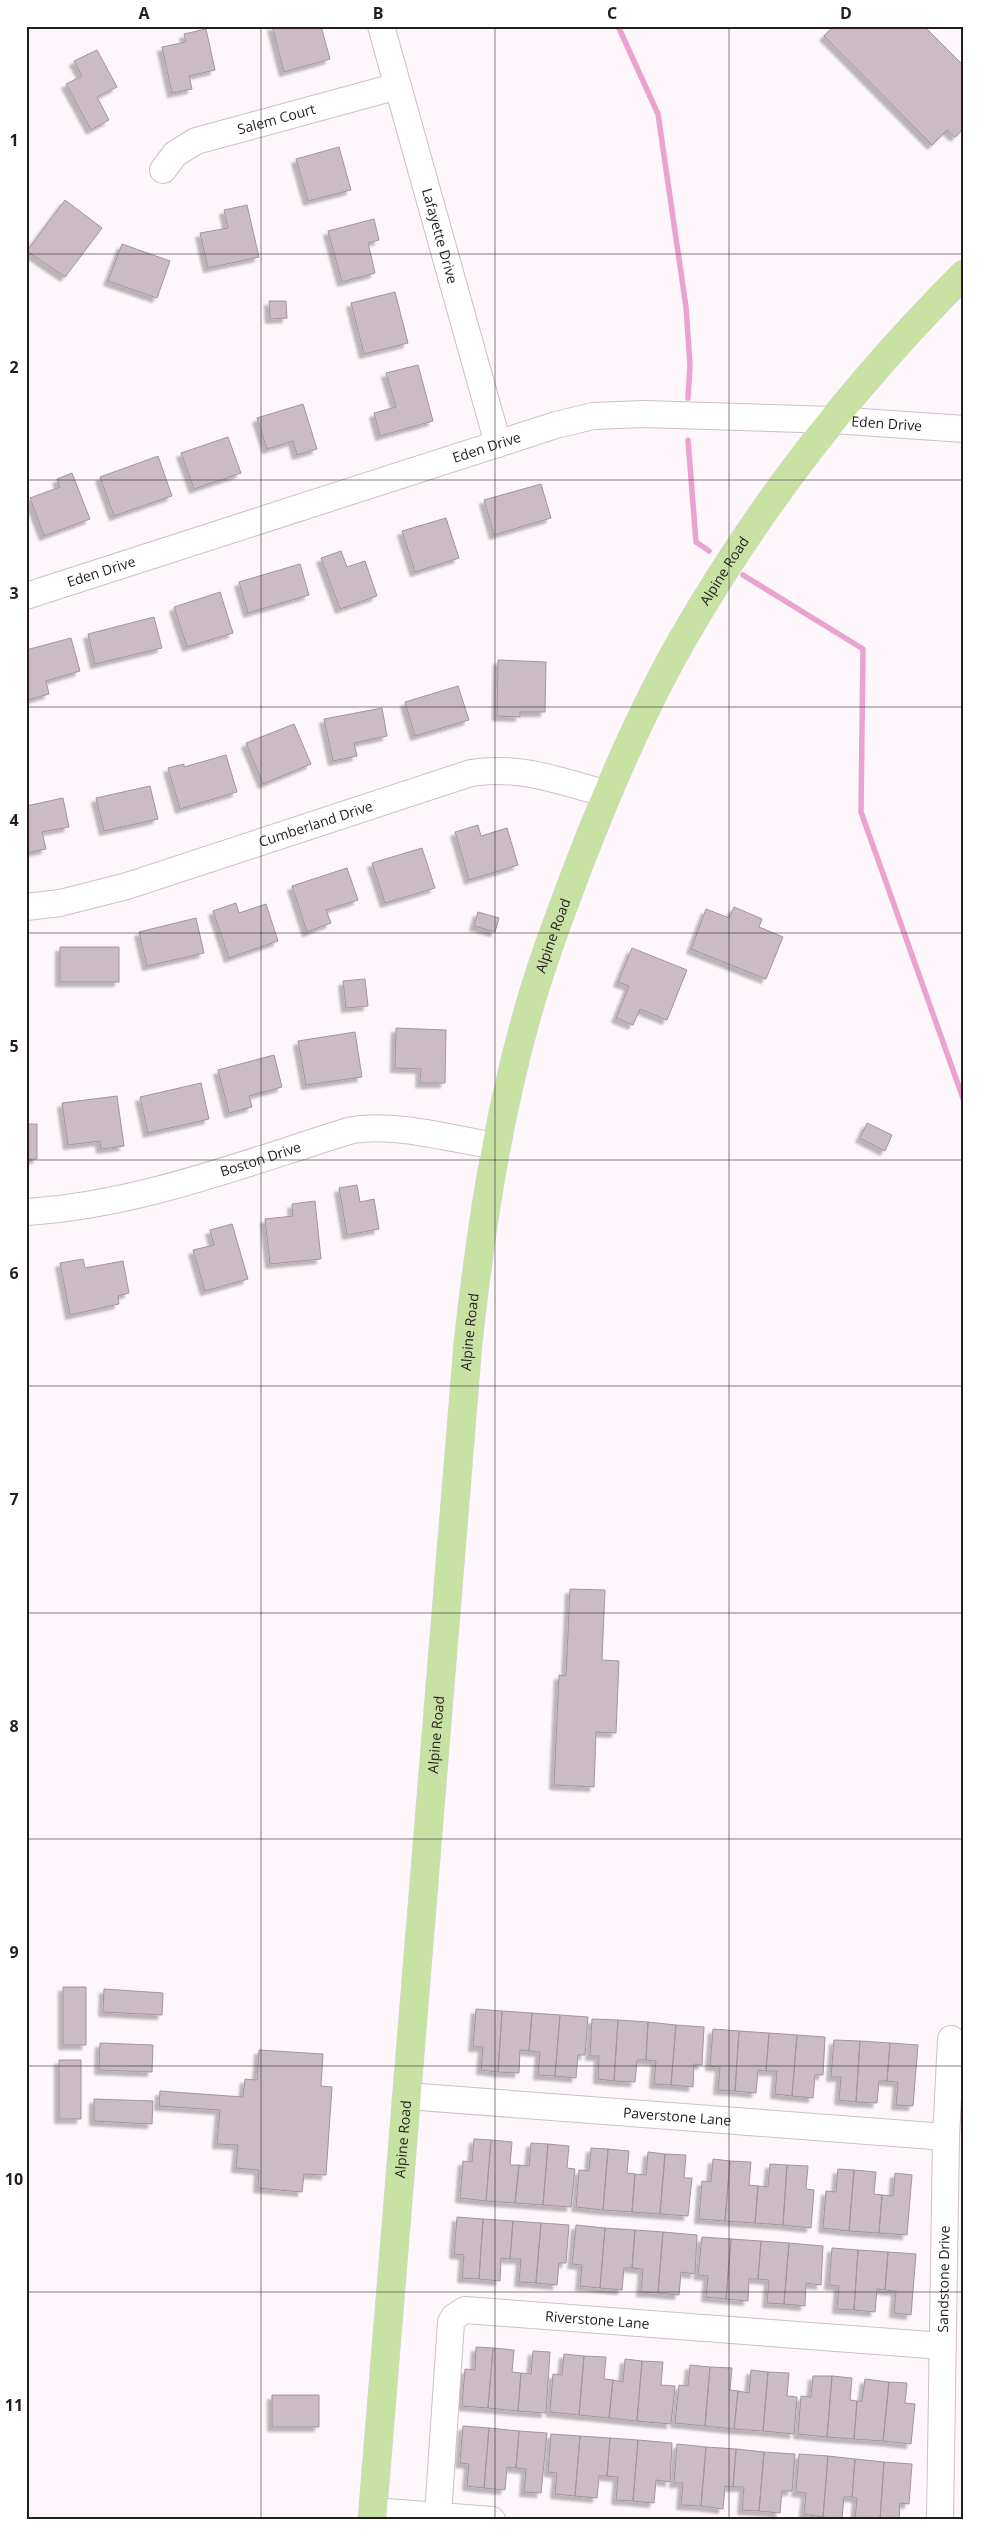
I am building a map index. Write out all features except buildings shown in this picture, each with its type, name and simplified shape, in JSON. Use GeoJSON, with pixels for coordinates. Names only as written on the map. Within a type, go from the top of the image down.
{"type":"FeatureCollection","features":[{"type":"Feature","properties":{"kind":"main road","name":"Alpine Road"},"geometry":{"type":"LineString","coordinates":[[373,2515],[468,1343],[478,1259],[497,1146],[523,1031],[553,932],[607,794],[679,645],[718,579],[781,487],[833,420],[897,343],[964,274]]}},
{"type":"Feature","properties":{"kind":"street","name":"Lafayette Drive"},"geometry":{"type":"LineString","coordinates":[[381,26],[498,444]]}},
{"type":"Feature","properties":{"kind":"street","name":"Salem Court"},"geometry":{"type":"LineString","coordinates":[[163,170],[175,154],[196,141],[398,86]]}},
{"type":"Feature","properties":{"kind":"street","name":"Eden Drive"},"geometry":{"type":"LineString","coordinates":[[26,596],[556,425],[593,416],[611,414],[833,420],[964,429]]}},
{"type":"Feature","properties":{"kind":"street","name":"Cumberland Drive"},"geometry":{"type":"LineString","coordinates":[[26,907],[68,901],[126,886],[471,774],[497,770],[520,771],[607,794]]}},
{"type":"Feature","properties":{"kind":"street","name":"Boston Drive"},"geometry":{"type":"LineString","coordinates":[[26,1212],[79,1207],[151,1193],[352,1130],[365,1128],[389,1128],[497,1146]]}},
{"type":"Feature","properties":{"kind":"street","name":"Sandstone Drive"},"geometry":{"type":"LineString","coordinates":[[940,2520],[946,2137],[951,2038]]}},
{"type":"Feature","properties":{"kind":"street","name":"Paverstone Lane"},"geometry":{"type":"LineString","coordinates":[[407,2096],[946,2137]]}},
{"type":"Feature","properties":{"kind":"street","name":"Riverstone Lane"},"geometry":{"type":"LineString","coordinates":[[438,2515],[451,2322],[459,2312],[465,2310],[943,2346]]}},
{"type":"Feature","properties":{"kind":"street"},"geometry":{"type":"LineString","coordinates":[[373,2515],[438,2515],[492,2520]]}},
{"type":"Feature","properties":{"kind":"waterway"},"geometry":{"type":"LineString","coordinates":[[618,26],[658,114],[686,307],[690,365],[688,398]]}},
{"type":"Feature","properties":{"kind":"waterway"},"geometry":{"type":"LineString","coordinates":[[688,440],[696,542],[709,551]]}},
{"type":"Feature","properties":{"kind":"waterway"},"geometry":{"type":"LineString","coordinates":[[743,575],[863,649],[861,812],[964,1101]]}}]}
